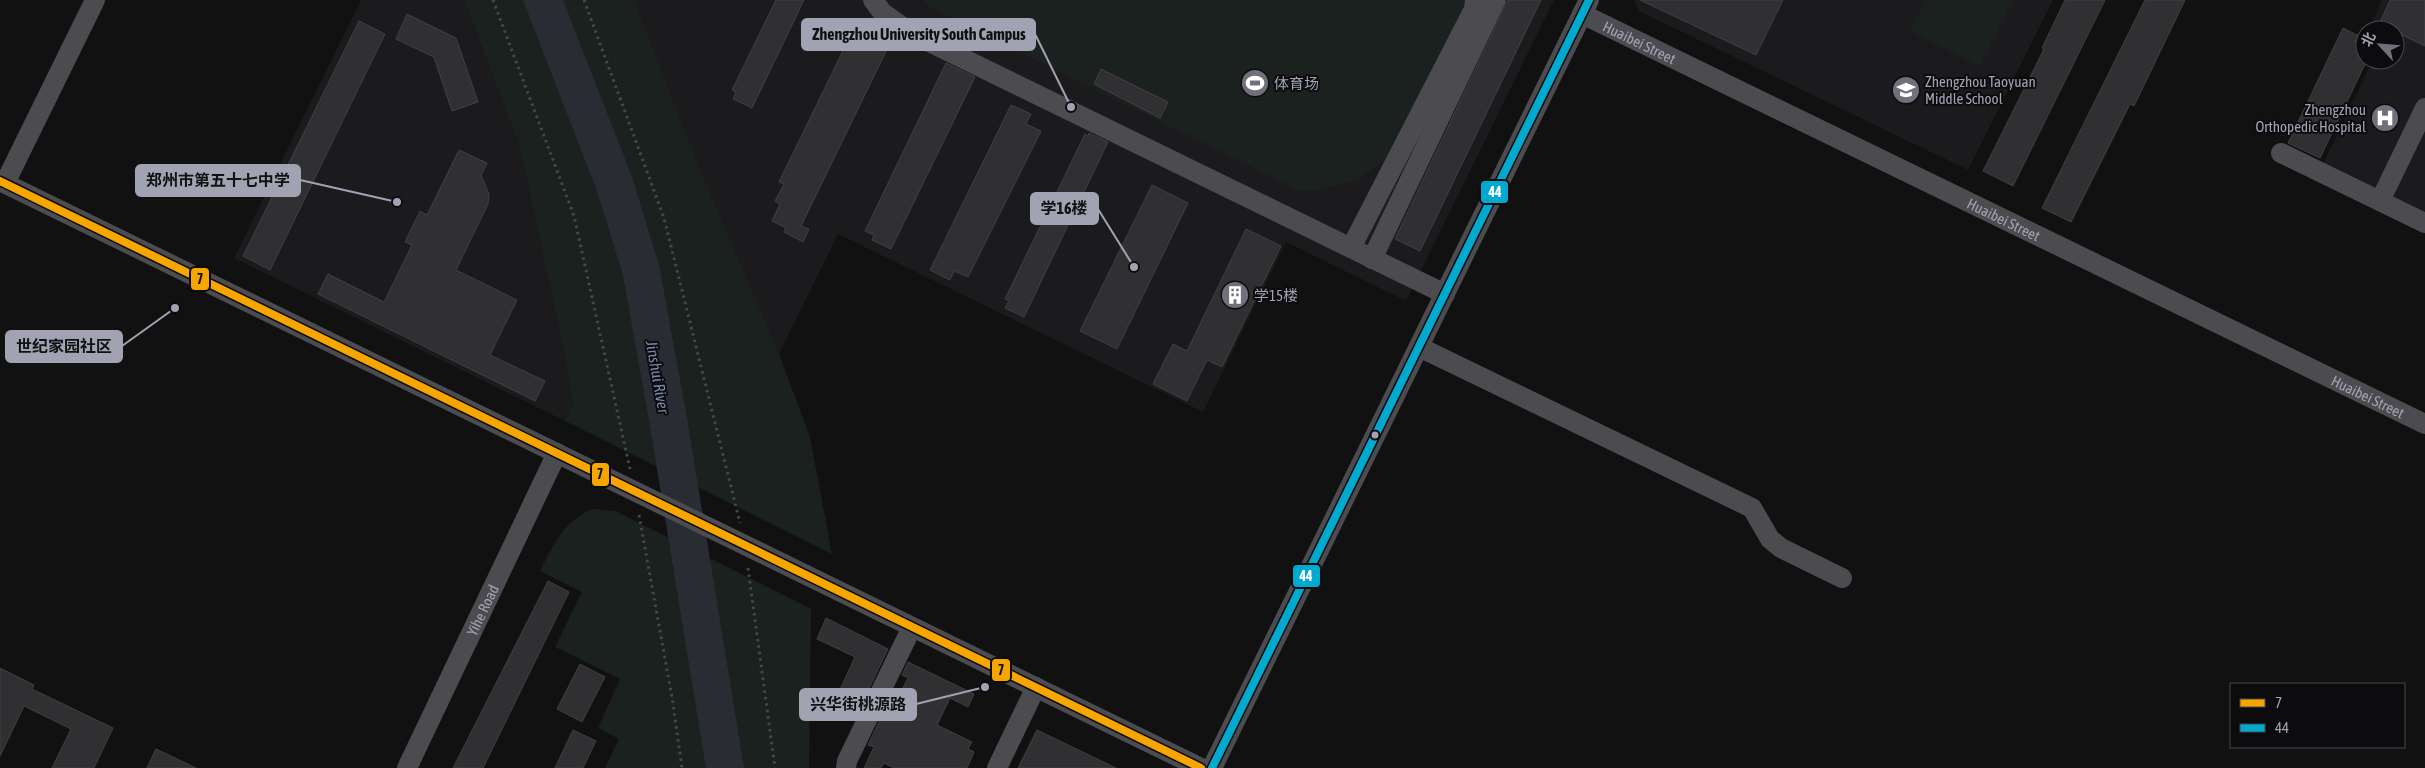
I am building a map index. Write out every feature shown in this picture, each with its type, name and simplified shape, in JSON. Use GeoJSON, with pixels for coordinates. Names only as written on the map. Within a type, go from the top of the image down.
{"type":"FeatureCollection","features":[{"type":"Feature","properties":{"kind":"street"},"geometry":{"type":"LineString","coordinates":[[873,0],[882,12],[911,33],[1445,294]]}},
{"type":"Feature","properties":{"kind":"street"},"geometry":{"type":"LineString","coordinates":[[1351,248],[1474,9],[1475,0]]}},
{"type":"Feature","properties":{"kind":"street"},"geometry":{"type":"LineString","coordinates":[[1372,259],[1496,0]]}},
{"type":"Feature","properties":{"kind":"street"},"geometry":{"type":"LineString","coordinates":[[87,3],[2,182],[1201,768]]}},
{"type":"Feature","properties":{"kind":"street"},"geometry":{"type":"LineString","coordinates":[[1212,768],[1586,7]]}},
{"type":"Feature","properties":{"kind":"street","name":"Huaibei Street"},"geometry":{"type":"LineString","coordinates":[[1586,7],[2425,424]]}},
{"type":"Feature","properties":{"kind":"street"},"geometry":{"type":"LineString","coordinates":[[2380,201],[2425,108]]}},
{"type":"Feature","properties":{"kind":"street"},"geometry":{"type":"LineString","coordinates":[[2281,153],[2425,223]]}},
{"type":"Feature","properties":{"kind":"street"},"geometry":{"type":"LineString","coordinates":[[1419,347],[1752,508],[1770,539],[1781,548],[1842,578]]}},
{"type":"Feature","properties":{"kind":"street","name":"Yihe Road"},"geometry":{"type":"LineString","coordinates":[[407,768],[557,453]]}},
{"type":"Feature","properties":{"kind":"street"},"geometry":{"type":"LineString","coordinates":[[846,768],[847,761],[912,627]]}},
{"type":"Feature","properties":{"kind":"street"},"geometry":{"type":"LineString","coordinates":[[997,768],[1036,687]]}},
{"type":"Feature","properties":{"kind":"path"},"geometry":{"type":"LineString","coordinates":[[493,0],[574,216],[640,493],[682,768]]}},
{"type":"Feature","properties":{"kind":"path"},"geometry":{"type":"LineString","coordinates":[[584,0],[664,218],[738,541],[775,768]]}},
{"type":"Feature","properties":{"kind":"shaded area"},"geometry":{"type":"Polygon","coordinates":[[[361,0],[464,0],[519,145],[562,342],[573,405],[565,421],[234,258],[361,0]]]}},
{"type":"Feature","properties":{"kind":"shaded area"},"geometry":{"type":"Polygon","coordinates":[[[464,0],[634,0],[699,168],[779,354],[810,437],[832,554],[565,421],[573,405],[562,342],[519,145],[464,0]]]}},
{"type":"Feature","properties":{"kind":"shaded area"},"geometry":{"type":"Polygon","coordinates":[[[600,0],[1554,0],[1406,301],[1286,242],[1203,412],[838,234],[779,354],[745,338],[600,0]]]}},
{"type":"Feature","properties":{"kind":"shaded area","name":"体育场"},"geometry":{"type":"Polygon","coordinates":[[[922,0],[1468,0],[1391,157],[1358,179],[1314,191],[1298,190],[933,9],[922,0]]]}},
{"type":"Feature","properties":{"kind":"shaded area","name":"Zhengzhou Taoyuan Middle School"},"geometry":{"type":"Polygon","coordinates":[[[1634,0],[2053,0],[1968,170],[1639,11],[1634,0]]]}},
{"type":"Feature","properties":{"kind":"shaded area"},"geometry":{"type":"Polygon","coordinates":[[[1926,0],[2013,0],[1980,66],[1910,31],[1926,0]]]}},
{"type":"Feature","properties":{"kind":"shaded area","name":"Zhengzhou Orthopedic Hospital"},"geometry":{"type":"Polygon","coordinates":[[[2382,0],[2425,0],[2425,229],[2317,177],[2368,70],[2405,70],[2405,20],[2373,20],[2382,0]]]}},
{"type":"Feature","properties":{"kind":"shaded area"},"geometry":{"type":"Polygon","coordinates":[[[593,509],[615,511],[811,609],[809,768],[605,768],[619,739],[598,728],[620,679],[555,647],[582,592],[540,571],[560,534],[574,520],[593,509]]]}},
{"type":"Feature","properties":{"kind":"water","name":"Jinshui River"},"geometry":{"type":"Polygon","coordinates":[[[523,0],[563,0],[632,177],[659,265],[687,418],[744,768],[706,768],[650,426],[623,275],[597,191],[523,0]]]}},
{"type":"Feature","properties":{"kind":"building"},"geometry":{"type":"Polygon","coordinates":[[[776,0],[804,0],[752,108],[733,99],[736,92],[732,90],[776,0]]]}},
{"type":"Feature","properties":{"kind":"building"},"geometry":{"type":"Polygon","coordinates":[[[1508,0],[1541,0],[1420,251],[1395,239],[1508,0]]]}},
{"type":"Feature","properties":{"kind":"building"},"geometry":{"type":"Polygon","coordinates":[[[1640,0],[1783,0],[1756,55],[1640,0]]]}},
{"type":"Feature","properties":{"kind":"building"},"geometry":{"type":"Polygon","coordinates":[[[2065,0],[2105,0],[2013,186],[1983,171],[2044,49],[2042,48],[2065,0]]]}},
{"type":"Feature","properties":{"kind":"building"},"geometry":{"type":"Polygon","coordinates":[[[2145,0],[2185,0],[2134,106],[2130,104],[2071,222],[2042,208],[2145,0]]]}},
{"type":"Feature","properties":{"kind":"building"},"geometry":{"type":"Polygon","coordinates":[[[2390,0],[2425,0],[2425,46],[2405,36],[2405,20],[2381,20],[2390,0]]]}},
{"type":"Feature","properties":{"kind":"building"},"geometry":{"type":"Polygon","coordinates":[[[407,14],[456,38],[478,102],[452,111],[434,57],[396,39],[407,14]]]}},
{"type":"Feature","properties":{"kind":"building"},"geometry":{"type":"Polygon","coordinates":[[[359,21],[385,34],[270,270],[243,256],[359,21]]]}},
{"type":"Feature","properties":{"kind":"building"},"geometry":{"type":"Polygon","coordinates":[[[856,24],[866,28],[868,24],[893,37],[801,226],[809,229],[803,242],[784,232],[786,228],[772,221],[780,204],[775,201],[784,184],[779,182],[856,24]]]}},
{"type":"Feature","properties":{"kind":"building"},"geometry":{"type":"Polygon","coordinates":[[[2343,28],[2355,34],[2355,70],[2362,70],[2320,158],[2288,143],[2343,28]]]}},
{"type":"Feature","properties":{"kind":"building"},"geometry":{"type":"Polygon","coordinates":[[[946,63],[975,77],[891,249],[872,240],[874,235],[865,231],[946,63]]]}},
{"type":"Feature","properties":{"kind":"building"},"geometry":{"type":"Polygon","coordinates":[[[1101,69],[1168,102],[1160,118],[1094,84],[1101,69]]]}},
{"type":"Feature","properties":{"kind":"building"},"geometry":{"type":"Polygon","coordinates":[[[1011,105],[1031,114],[1026,124],[1041,131],[968,277],[954,271],[950,280],[930,270],[1011,105]]]}},
{"type":"Feature","properties":{"kind":"building"},"geometry":{"type":"Polygon","coordinates":[[[1089,133],[1108,142],[1024,317],[1005,308],[1009,301],[1005,299],[1085,134],[1088,136],[1089,133]]]}},
{"type":"Feature","properties":{"kind":"building"},"geometry":{"type":"Polygon","coordinates":[[[459,150],[487,163],[481,175],[489,194],[488,204],[456,270],[517,300],[490,355],[545,381],[535,401],[318,294],[328,274],[384,302],[412,245],[405,242],[420,211],[427,215],[459,150]]]}},
{"type":"Feature","properties":{"kind":"building"},"geometry":{"type":"Polygon","coordinates":[[[1152,185],[1188,203],[1117,349],[1080,331],[1152,185]]]}},
{"type":"Feature","properties":{"kind":"building","name":"学15楼"},"geometry":{"type":"Polygon","coordinates":[[[1246,229],[1281,246],[1222,367],[1207,360],[1187,401],[1153,384],[1173,344],[1187,351],[1246,229]]]}},
{"type":"Feature","properties":{"kind":"building"},"geometry":{"type":"Polygon","coordinates":[[[548,581],[569,592],[483,768],[453,768],[548,581]]]}},
{"type":"Feature","properties":{"kind":"building"},"geometry":{"type":"Polygon","coordinates":[[[826,618],[888,649],[859,709],[836,698],[855,657],[817,639],[826,618]]]}},
{"type":"Feature","properties":{"kind":"building"},"geometry":{"type":"Polygon","coordinates":[[[908,662],[974,694],[968,707],[950,698],[937,725],[972,742],[968,749],[974,752],[967,768],[894,768],[884,763],[881,768],[864,768],[874,747],[868,745],[888,703],[894,706],[908,678],[902,675],[908,662]]]}},
{"type":"Feature","properties":{"kind":"building"},"geometry":{"type":"Polygon","coordinates":[[[580,664],[605,677],[582,722],[557,709],[580,664]]]}},
{"type":"Feature","properties":{"kind":"building"},"geometry":{"type":"Polygon","coordinates":[[[0,668],[34,685],[32,689],[113,728],[94,768],[52,768],[71,729],[24,706],[0,756],[0,668]]]}},
{"type":"Feature","properties":{"kind":"building"},"geometry":{"type":"Polygon","coordinates":[[[573,730],[596,741],[583,768],[555,768],[573,730]]]}},
{"type":"Feature","properties":{"kind":"building"},"geometry":{"type":"Polygon","coordinates":[[[1037,730],[1116,768],[1018,768],[1037,730]]]}},
{"type":"Feature","properties":{"kind":"building"},"geometry":{"type":"Polygon","coordinates":[[[156,749],[196,768],[147,768],[156,749]]]}},
{"type":"Feature","properties":{"kind":"transit line","name":"44"},"geometry":{"type":"LineString","coordinates":[[1212,768],[1589,0]]}},
{"type":"Feature","properties":{"kind":"transit line","name":"7"},"geometry":{"type":"LineString","coordinates":[[0,181],[1201,768]]}},
{"type":"Feature","properties":{"kind":"place","name":"体育场"},"geometry":{"type":"Point","coordinates":[1255,83]}},
{"type":"Feature","properties":{"kind":"place","name":"Zhengzhou Taoyuan Middle School"},"geometry":{"type":"Point","coordinates":[1906,90]}},
{"type":"Feature","properties":{"kind":"place","name":"Zhengzhou University South Campus"},"geometry":{"type":"Point","coordinates":[1071,107]}},
{"type":"Feature","properties":{"kind":"place","name":"Zhengzhou Orthopedic Hospital"},"geometry":{"type":"Point","coordinates":[2385,118]}},
{"type":"Feature","properties":{"kind":"place","name":"郑州市第五十七中学"},"geometry":{"type":"Point","coordinates":[397,202]}},
{"type":"Feature","properties":{"kind":"place","name":"学16楼"},"geometry":{"type":"Point","coordinates":[1134,267]}},
{"type":"Feature","properties":{"kind":"place","name":"学15楼"},"geometry":{"type":"Point","coordinates":[1235,295]}},
{"type":"Feature","properties":{"kind":"place","name":"世纪家园社区"},"geometry":{"type":"Point","coordinates":[175,308]}},
{"type":"Feature","properties":{"kind":"place","name":"兴华街桃源路"},"geometry":{"type":"Point","coordinates":[985,687]}}]}
